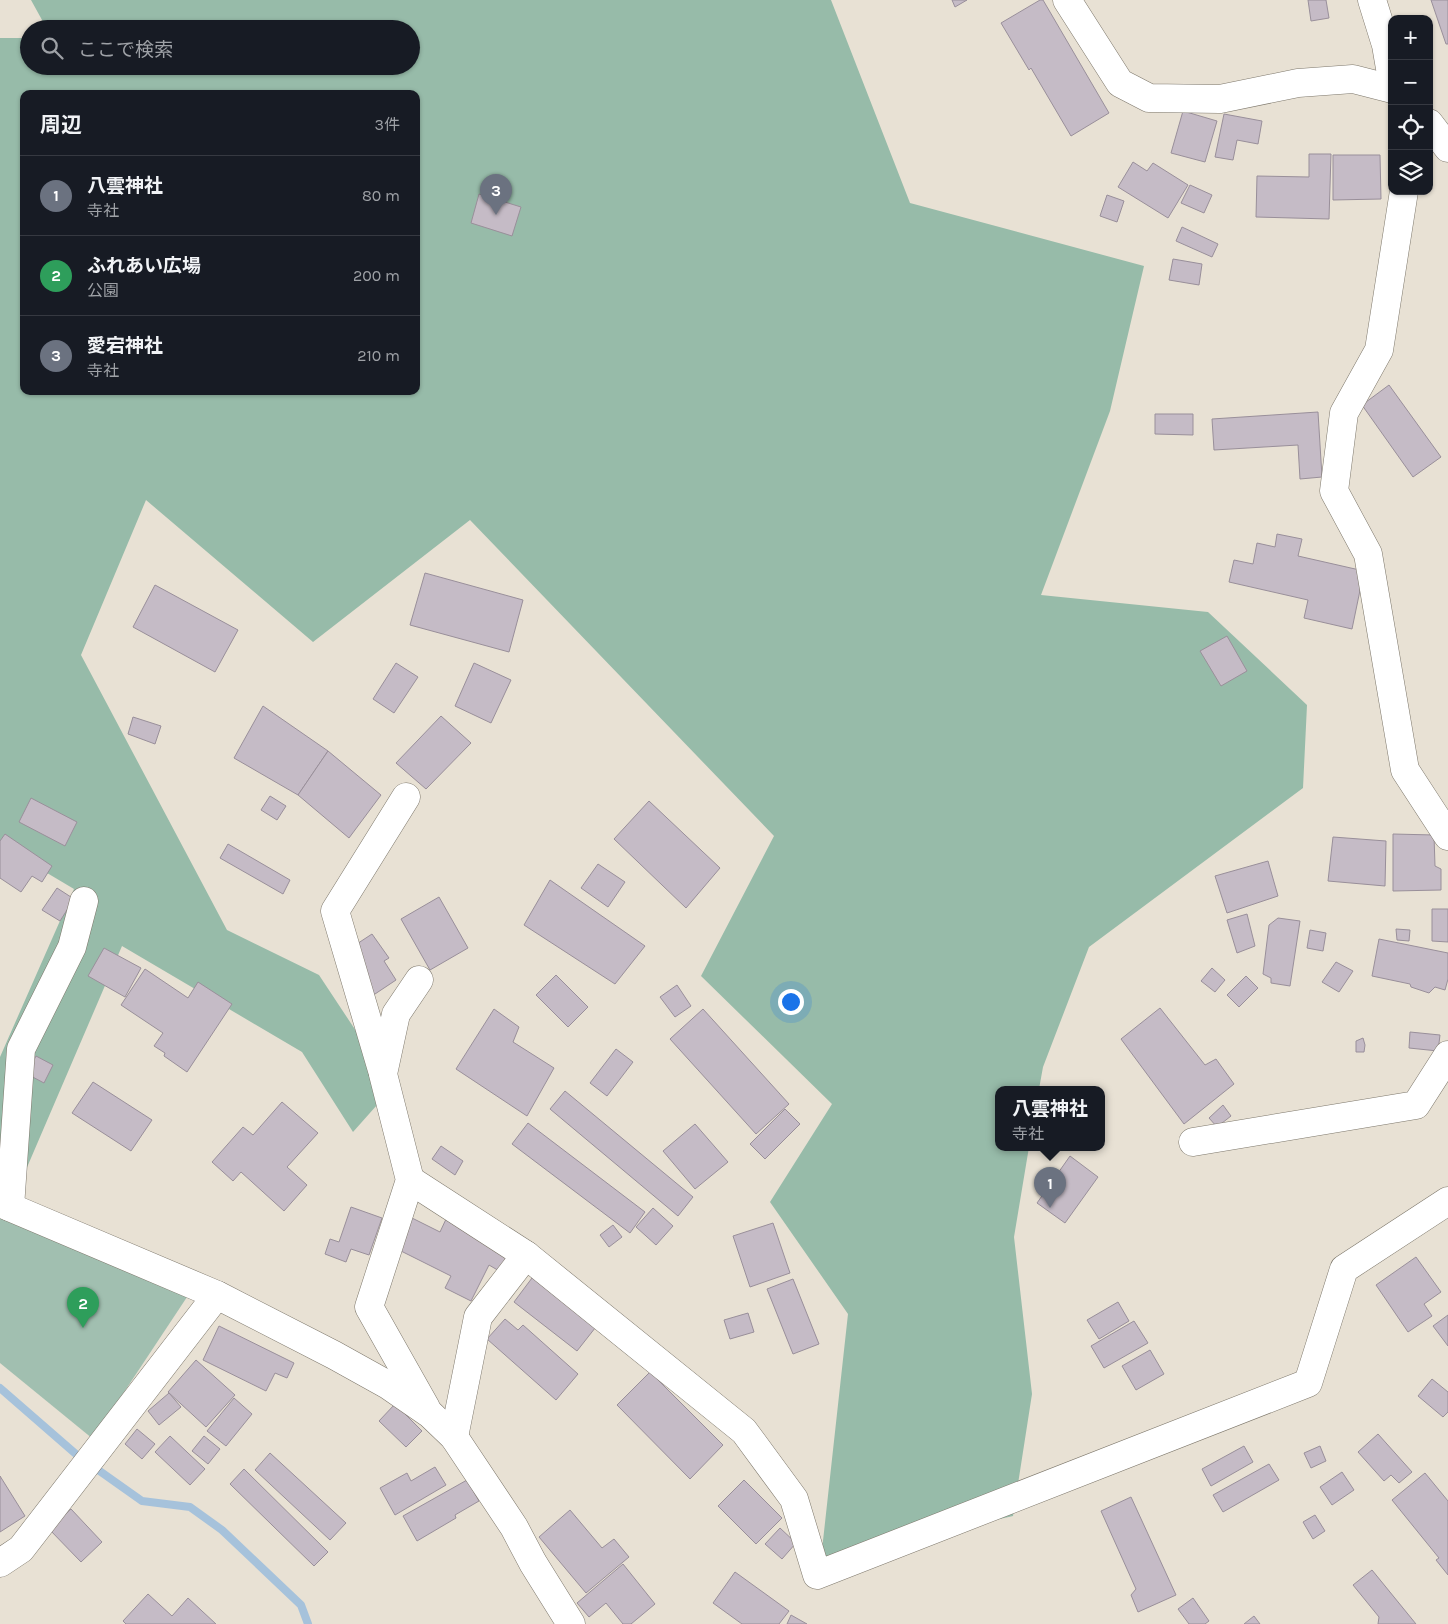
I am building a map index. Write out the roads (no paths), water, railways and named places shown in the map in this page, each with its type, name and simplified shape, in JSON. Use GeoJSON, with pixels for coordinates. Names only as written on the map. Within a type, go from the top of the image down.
{"type":"FeatureCollection","features":[{"type":"Feature","properties":{"kind":"street"},"geometry":{"type":"LineString","coordinates":[[1067,0],[1120,83],[1149,98],[1220,99],[1298,83],[1353,79],[1388,88]]}},
{"type":"Feature","properties":{"kind":"street"},"geometry":{"type":"LineString","coordinates":[[1372,0],[1386,45],[1389,60]]}},
{"type":"Feature","properties":{"kind":"street"},"geometry":{"type":"LineString","coordinates":[[1433,128],[1448,148]]}},
{"type":"Feature","properties":{"kind":"street"},"geometry":{"type":"LineString","coordinates":[[1403,195],[1379,350],[1344,413],[1334,491],[1368,554],[1404,770],[1448,836]]}},
{"type":"Feature","properties":{"kind":"street"},"geometry":{"type":"LineString","coordinates":[[406,797],[335,911],[383,1074],[410,1180],[369,1307],[430,1414]]}},
{"type":"Feature","properties":{"kind":"street"},"geometry":{"type":"LineString","coordinates":[[84,901],[72,947],[21,1049],[5,1205],[217,1295],[388,1385],[430,1414],[454,1437],[514,1527],[533,1563],[571,1624]]}},
{"type":"Feature","properties":{"kind":"street"},"geometry":{"type":"LineString","coordinates":[[383,1074],[396,1014],[419,980]]}},
{"type":"Feature","properties":{"kind":"street"},"geometry":{"type":"LineString","coordinates":[[1193,1142],[1416,1105],[1448,1054]]}},
{"type":"Feature","properties":{"kind":"street"},"geometry":{"type":"LineString","coordinates":[[410,1180],[526,1255],[744,1431],[794,1499],[818,1575],[1308,1383],[1344,1269],[1448,1201]]}},
{"type":"Feature","properties":{"kind":"street"},"geometry":{"type":"LineString","coordinates":[[454,1437],[478,1317],[526,1255]]}},
{"type":"Feature","properties":{"kind":"street"},"geometry":{"type":"LineString","coordinates":[[0,1563],[21,1549],[217,1295]]}},
{"type":"Feature","properties":{"kind":"waterway"},"geometry":{"type":"LineString","coordinates":[[0,1388],[77,1455],[142,1501],[190,1507],[222,1530],[301,1605],[308,1624]]}},
{"type":"Feature","properties":{"kind":"place","name":"愛宕神社"},"geometry":{"type":"Point","coordinates":[496,215]}},
{"type":"Feature","properties":{"kind":"place","name":"八雲神社"},"geometry":{"type":"Point","coordinates":[1050,1208]}},
{"type":"Feature","properties":{"kind":"place","name":"ふれあい広場"},"geometry":{"type":"Point","coordinates":[83,1328]}}]}
